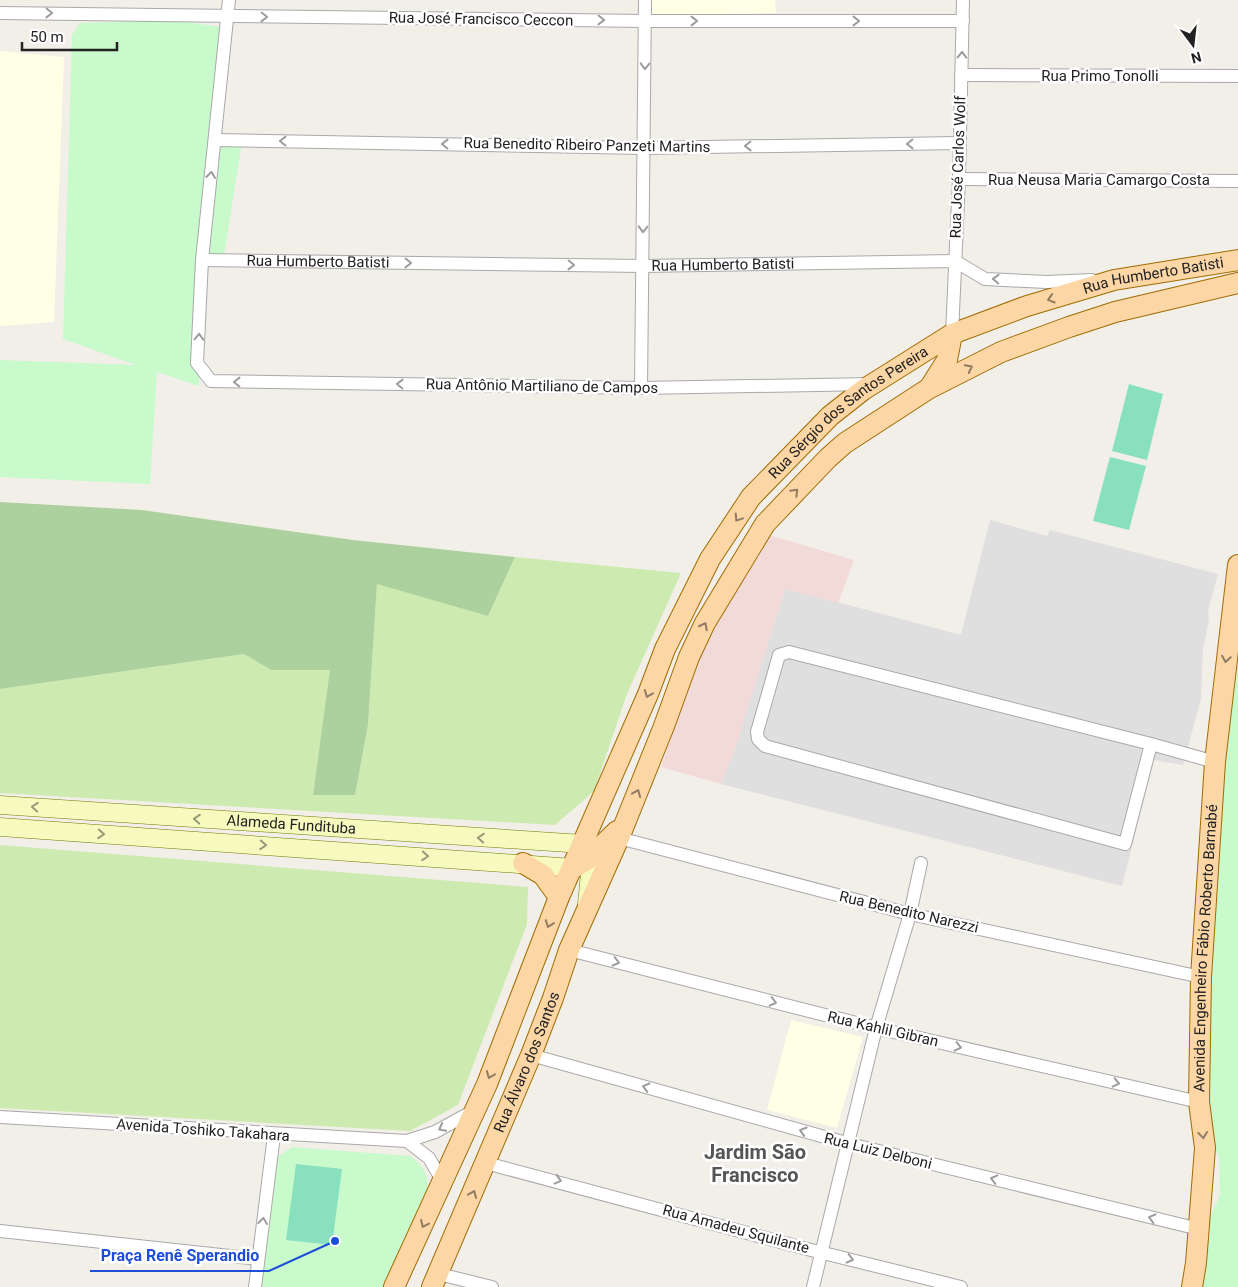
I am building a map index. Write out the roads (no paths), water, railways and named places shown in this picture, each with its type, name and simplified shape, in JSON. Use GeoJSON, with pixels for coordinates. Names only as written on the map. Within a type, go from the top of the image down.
{"type":"FeatureCollection","features":[{"type":"Feature","properties":{"kind":"main road","name":"Rua Humberto Batisti"},"geometry":{"type":"LineString","coordinates":[[1114,280],[1238,260]]}},
{"type":"Feature","properties":{"kind":"main road","name":"Rua Sérgio dos Santos Pereira"},"geometry":{"type":"LineString","coordinates":[[394,1287],[475,1110],[559,897],[581,857],[594,820],[665,649],[710,559],[751,497],[830,416],[872,384],[952,334],[1027,306],[1114,280]]}},
{"type":"Feature","properties":{"kind":"main road","name":"Rua Álvaro dos Santos"},"geometry":{"type":"LineString","coordinates":[[436,1280],[531,1055],[569,950],[622,830],[705,623],[752,544],[784,503],[845,443],[928,388],[1001,352],[1115,312],[1238,283]]}},
{"type":"Feature","properties":{"kind":"main road"},"geometry":{"type":"LineString","coordinates":[[928,388],[947,360],[952,334]]}},
{"type":"Feature","properties":{"kind":"main road","name":"Avenida Engenheiro Fábio Roberto Barnabé"},"geometry":{"type":"LineString","coordinates":[[1192,1287],[1199,1229],[1205,1148],[1199,1102],[1201,977],[1215,762],[1224,668],[1236,604],[1238,565]]}},
{"type":"Feature","properties":{"kind":"main road"},"geometry":{"type":"LineString","coordinates":[[665,649],[690,657]]}},
{"type":"Feature","properties":{"kind":"main road","name":"Alameda Fundituba"},"geometry":{"type":"LineString","coordinates":[[0,805],[513,840],[581,857]]}},
{"type":"Feature","properties":{"kind":"main road"},"geometry":{"type":"LineString","coordinates":[[513,840],[562,836],[580,830],[594,820]]}},
{"type":"Feature","properties":{"kind":"main road","name":"Alameda Fundituba"},"geometry":{"type":"LineString","coordinates":[[0,827],[523,863],[581,857]]}},
{"type":"Feature","properties":{"kind":"main road"},"geometry":{"type":"LineString","coordinates":[[586,912],[590,874],[581,857],[622,830]]}},
{"type":"Feature","properties":{"kind":"main road"},"geometry":{"type":"LineString","coordinates":[[523,863],[543,875],[559,897]]}},
{"type":"Feature","properties":{"kind":"street"},"geometry":{"type":"LineString","coordinates":[[202,260],[229,0]]}},
{"type":"Feature","properties":{"kind":"street"},"geometry":{"type":"LineString","coordinates":[[641,388],[645,0]]}},
{"type":"Feature","properties":{"kind":"street","name":"Rua José Carlos Wolf"},"geometry":{"type":"LineString","coordinates":[[952,334],[959,179],[963,0]]}},
{"type":"Feature","properties":{"kind":"street","name":"Rua José Francisco Ceccon"},"geometry":{"type":"LineString","coordinates":[[0,13],[645,21],[963,21]]}},
{"type":"Feature","properties":{"kind":"street","name":"Rua Primo Tonolli"},"geometry":{"type":"LineString","coordinates":[[961,75],[1238,76]]}},
{"type":"Feature","properties":{"kind":"street","name":"Rua Benedito Ribeiro Panzeti Martins"},"geometry":{"type":"LineString","coordinates":[[215,140],[644,148],[959,143]]}},
{"type":"Feature","properties":{"kind":"street","name":"Rua Neusa Maria Camargo Costa"},"geometry":{"type":"LineString","coordinates":[[959,179],[1238,181]]}},
{"type":"Feature","properties":{"kind":"street","name":"Rua Humberto Batisti"},"geometry":{"type":"LineString","coordinates":[[202,260],[642,266],[955,261],[985,279],[1046,282],[1114,280]]}},
{"type":"Feature","properties":{"kind":"street","name":"Rua Antônio Martiliano de Campos"},"geometry":{"type":"LineString","coordinates":[[202,260],[198,363],[211,381],[641,388],[872,384]]}},
{"type":"Feature","properties":{"kind":"street"},"geometry":{"type":"LineString","coordinates":[[1151,744],[1125,844],[765,746],[758,739],[757,732],[779,655],[789,652],[1151,744],[1215,762]]}},
{"type":"Feature","properties":{"kind":"street","name":"Rua Benedito Narezzi"},"geometry":{"type":"LineString","coordinates":[[622,830],[910,914],[1201,977]]}},
{"type":"Feature","properties":{"kind":"street"},"geometry":{"type":"LineString","coordinates":[[813,1287],[850,1144],[876,1028],[910,914],[921,863]]}},
{"type":"Feature","properties":{"kind":"street","name":"Rua Kahlil Gibran"},"geometry":{"type":"LineString","coordinates":[[569,950],[876,1028],[1199,1102]]}},
{"type":"Feature","properties":{"kind":"street","name":"Rua Luiz Delboni"},"geometry":{"type":"LineString","coordinates":[[531,1055],[850,1144],[1199,1229]]}},
{"type":"Feature","properties":{"kind":"street"},"geometry":{"type":"LineString","coordinates":[[407,1141],[435,1132],[475,1110]]}},
{"type":"Feature","properties":{"kind":"street","name":"Avenida Toshiko Takahara"},"geometry":{"type":"LineString","coordinates":[[0,1117],[274,1135],[407,1141]]}},
{"type":"Feature","properties":{"kind":"street"},"geometry":{"type":"LineString","coordinates":[[255,1287],[274,1135]]}},
{"type":"Feature","properties":{"kind":"street"},"geometry":{"type":"LineString","coordinates":[[407,1141],[429,1158],[443,1182]]}},
{"type":"Feature","properties":{"kind":"street","name":"Rua Amadeu Squilante"},"geometry":{"type":"LineString","coordinates":[[486,1162],[822,1252],[961,1287]]}},
{"type":"Feature","properties":{"kind":"street"},"geometry":{"type":"LineString","coordinates":[[0,1231],[258,1259]]}},
{"type":"Feature","properties":{"kind":"street"},"geometry":{"type":"LineString","coordinates":[[436,1280],[492,1287]]}},
{"type":"Feature","properties":{"kind":"place","name":"Praça Renê Sperandio"},"geometry":{"type":"Point","coordinates":[335,1241]}},
{"type":"Feature","properties":{"kind":"district","name":"Jardim São Francisco"},"geometry":{"type":"Point","coordinates":[755,1164]}}]}
